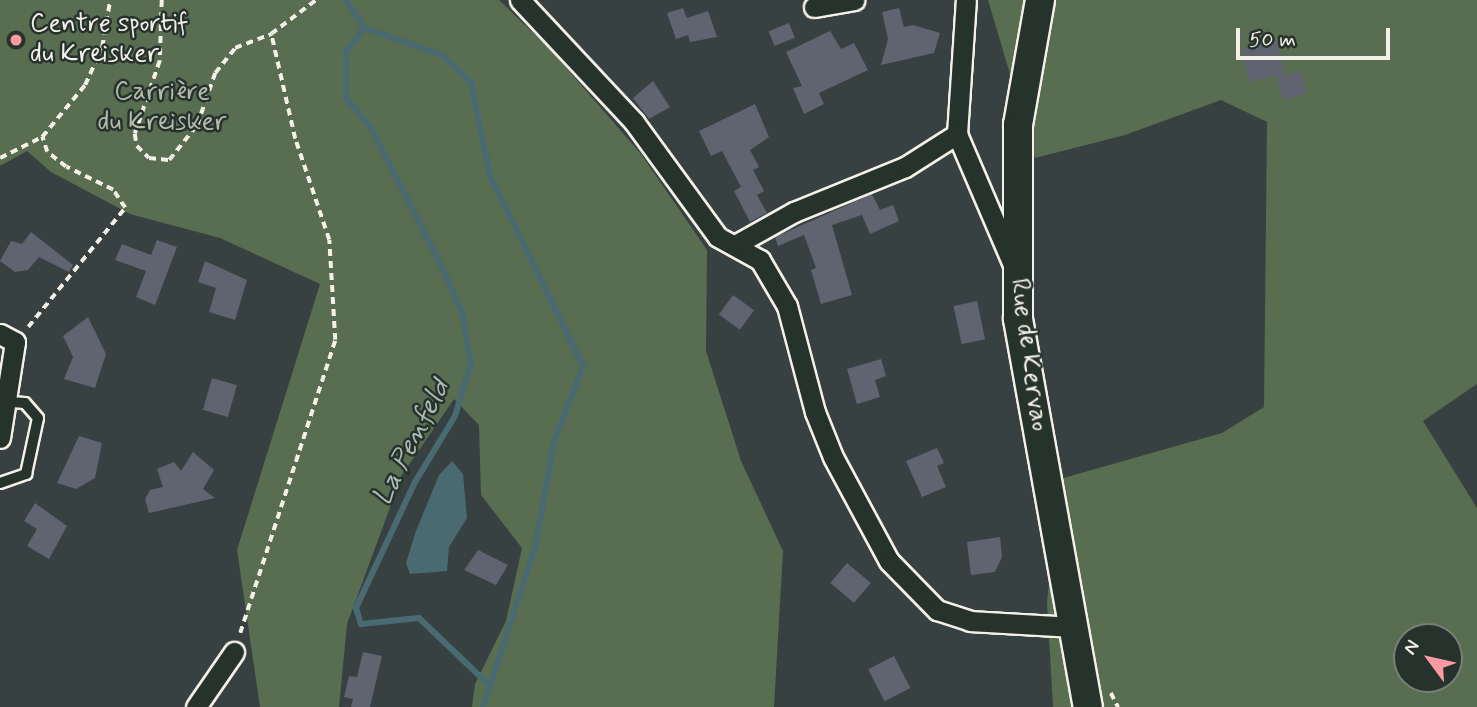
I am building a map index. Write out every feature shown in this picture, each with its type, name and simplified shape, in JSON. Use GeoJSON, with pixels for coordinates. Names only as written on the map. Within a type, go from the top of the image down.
{"type":"FeatureCollection","features":[{"type":"Feature","properties":{"kind":"main road","name":"Rue de Kervao"},"geometry":{"type":"LineString","coordinates":[[1040,0],[1018,125],[1018,319],[1088,707]]}},
{"type":"Feature","properties":{"kind":"street"},"geometry":{"type":"LineString","coordinates":[[520,0],[634,122],[718,237],[760,260],[787,306],[815,412],[833,457],[889,561],[937,610],[970,621],[1073,626]]}},
{"type":"Feature","properties":{"kind":"street"},"geometry":{"type":"LineString","coordinates":[[814,7],[855,0]]}},
{"type":"Feature","properties":{"kind":"street"},"geometry":{"type":"LineString","coordinates":[[966,0],[957,134],[1016,272]]}},
{"type":"Feature","properties":{"kind":"street"},"geometry":{"type":"LineString","coordinates":[[735,245],[794,212],[905,167],[957,134]]}},
{"type":"Feature","properties":{"kind":"street"},"geometry":{"type":"LineString","coordinates":[[0,438],[9,402],[7,338]]}},
{"type":"Feature","properties":{"kind":"street"},"geometry":{"type":"LineString","coordinates":[[196,707],[234,652]]}},
{"type":"Feature","properties":{"kind":"lane"},"geometry":{"type":"LineString","coordinates":[[0,483],[26,474],[38,418],[25,402],[9,402]]}},
{"type":"Feature","properties":{"kind":"path"},"geometry":{"type":"LineString","coordinates":[[0,158],[42,137],[85,85],[102,47],[110,0]]}},
{"type":"Feature","properties":{"kind":"path"},"geometry":{"type":"LineString","coordinates":[[163,0],[160,61],[135,134],[137,146],[149,158],[169,160],[197,125],[215,73],[235,48],[271,34],[316,0]]}},
{"type":"Feature","properties":{"kind":"path"},"geometry":{"type":"LineString","coordinates":[[234,652],[335,340],[329,240],[295,139],[271,34]]}},
{"type":"Feature","properties":{"kind":"path"},"geometry":{"type":"LineString","coordinates":[[7,338],[125,208],[113,190],[66,167],[47,152],[42,137]]}},
{"type":"Feature","properties":{"kind":"green space","name":"Carrière du Kreisker"},"geometry":{"type":"Polygon","coordinates":[[[0,0],[499,0],[549,48],[641,154],[707,250],[706,351],[741,461],[783,551],[774,707],[472,707],[475,684],[506,621],[522,548],[481,495],[479,425],[454,399],[402,475],[347,624],[339,707],[260,707],[237,550],[320,284],[220,238],[130,214],[51,172],[27,151],[0,166],[0,0]]]}},
{"type":"Feature","properties":{"kind":"green space"},"geometry":{"type":"Polygon","coordinates":[[[988,0],[1477,0],[1477,384],[1423,421],[1477,508],[1477,707],[1053,707],[1047,602],[1060,479],[1222,433],[1264,407],[1267,122],[1221,100],[1125,135],[1035,158],[988,0]]]}},
{"type":"Feature","properties":{"kind":"water"},"geometry":{"type":"Polygon","coordinates":[[[452,461],[463,474],[467,518],[449,547],[447,571],[410,574],[406,563],[416,531],[439,475],[452,461]]]}},
{"type":"Feature","properties":{"kind":"building"},"geometry":{"type":"Polygon","coordinates":[[[683,8],[687,18],[708,11],[717,37],[690,42],[688,35],[676,39],[667,13],[683,8]]]}},
{"type":"Feature","properties":{"kind":"building"},"geometry":{"type":"Polygon","coordinates":[[[899,8],[904,27],[913,25],[940,33],[934,53],[881,65],[888,39],[882,12],[899,8]]]}},
{"type":"Feature","properties":{"kind":"building"},"geometry":{"type":"Polygon","coordinates":[[[789,23],[795,38],[775,46],[769,31],[789,23]]]}},
{"type":"Feature","properties":{"kind":"building"},"geometry":{"type":"Polygon","coordinates":[[[830,31],[841,49],[854,43],[868,70],[819,93],[824,104],[804,114],[793,88],[802,86],[786,52],[830,31]]]}},
{"type":"Feature","properties":{"kind":"building"},"geometry":{"type":"Polygon","coordinates":[[[1277,41],[1284,74],[1249,82],[1242,48],[1277,41]]]}},
{"type":"Feature","properties":{"kind":"building"},"geometry":{"type":"Polygon","coordinates":[[[1301,71],[1307,93],[1283,100],[1277,77],[1301,71]]]}},
{"type":"Feature","properties":{"kind":"building"},"geometry":{"type":"Polygon","coordinates":[[[653,81],[670,107],[649,119],[633,98],[653,81]]]}},
{"type":"Feature","properties":{"kind":"building"},"geometry":{"type":"Polygon","coordinates":[[[755,104],[769,137],[750,150],[759,167],[753,170],[764,191],[757,195],[767,213],[750,222],[734,191],[741,187],[722,151],[711,156],[699,131],[755,104]]]}},
{"type":"Feature","properties":{"kind":"building"},"geometry":{"type":"Polygon","coordinates":[[[872,194],[880,210],[893,205],[899,221],[870,234],[862,215],[832,225],[852,295],[821,304],[811,270],[816,268],[804,235],[778,246],[775,237],[872,194]]]}},
{"type":"Feature","properties":{"kind":"building"},"geometry":{"type":"Polygon","coordinates":[[[31,232],[73,265],[69,272],[39,257],[28,270],[15,272],[0,261],[11,241],[22,244],[31,232]]]}},
{"type":"Feature","properties":{"kind":"building"},"geometry":{"type":"Polygon","coordinates":[[[157,240],[177,247],[155,305],[136,297],[146,271],[115,260],[122,244],[151,255],[157,240]]]}},
{"type":"Feature","properties":{"kind":"building"},"geometry":{"type":"Polygon","coordinates":[[[205,261],[247,280],[235,320],[209,312],[216,288],[198,282],[205,261]]]}},
{"type":"Feature","properties":{"kind":"building"},"geometry":{"type":"Polygon","coordinates":[[[733,295],[754,310],[740,330],[719,314],[733,295]]]}},
{"type":"Feature","properties":{"kind":"building"},"geometry":{"type":"Polygon","coordinates":[[[977,301],[985,339],[962,344],[954,306],[977,301]]]}},
{"type":"Feature","properties":{"kind":"building"},"geometry":{"type":"Polygon","coordinates":[[[88,317],[106,354],[95,388],[64,379],[73,357],[63,336],[88,317]]]}},
{"type":"Feature","properties":{"kind":"building"},"geometry":{"type":"Polygon","coordinates":[[[881,359],[886,376],[875,380],[880,397],[857,404],[847,369],[881,359]]]}},
{"type":"Feature","properties":{"kind":"building"},"geometry":{"type":"Polygon","coordinates":[[[212,378],[237,385],[228,417],[203,410],[212,378]]]}},
{"type":"Feature","properties":{"kind":"building"},"geometry":{"type":"Polygon","coordinates":[[[79,436],[102,443],[95,478],[76,489],[57,483],[79,436]]]}},
{"type":"Feature","properties":{"kind":"building"},"geometry":{"type":"Polygon","coordinates":[[[937,448],[944,463],[937,466],[946,487],[922,497],[906,461],[937,448]]]}},
{"type":"Feature","properties":{"kind":"building"},"geometry":{"type":"Polygon","coordinates":[[[193,452],[214,470],[203,489],[215,498],[149,513],[145,499],[150,490],[163,487],[157,469],[174,462],[181,471],[193,452]]]}},
{"type":"Feature","properties":{"kind":"building"},"geometry":{"type":"Polygon","coordinates":[[[35,503],[67,526],[49,559],[27,546],[37,529],[24,521],[35,503]]]}},
{"type":"Feature","properties":{"kind":"building"},"geometry":{"type":"Polygon","coordinates":[[[1000,537],[1002,557],[995,572],[971,575],[967,542],[1000,537]]]}},
{"type":"Feature","properties":{"kind":"building"},"geometry":{"type":"Polygon","coordinates":[[[478,550],[508,565],[496,585],[464,570],[478,550]]]}},
{"type":"Feature","properties":{"kind":"building"},"geometry":{"type":"Polygon","coordinates":[[[847,563],[871,583],[854,603],[830,583],[847,563]]]}},
{"type":"Feature","properties":{"kind":"building"},"geometry":{"type":"Polygon","coordinates":[[[363,652],[382,656],[370,707],[351,707],[353,699],[344,697],[349,676],[357,677],[363,652]]]}},
{"type":"Feature","properties":{"kind":"building"},"geometry":{"type":"Polygon","coordinates":[[[894,656],[910,688],[885,701],[868,669],[894,656]]]}},
{"type":"Feature","properties":{"kind":"waterway","name":"La Penfeld"},"geometry":{"type":"LineString","coordinates":[[346,0],[364,28],[442,55],[471,82],[490,176],[583,366],[554,442],[535,548],[483,707]]}},
{"type":"Feature","properties":{"kind":"waterway","name":"La Penfeld"},"geometry":{"type":"LineString","coordinates":[[364,28],[346,51],[346,98],[371,128],[436,255],[462,311],[471,364],[455,416],[415,482],[356,608],[361,624],[419,618],[489,685]]}},
{"type":"Feature","properties":{"kind":"place","name":"Centre sportif du Kreisker"},"geometry":{"type":"Point","coordinates":[16,40]}}]}
